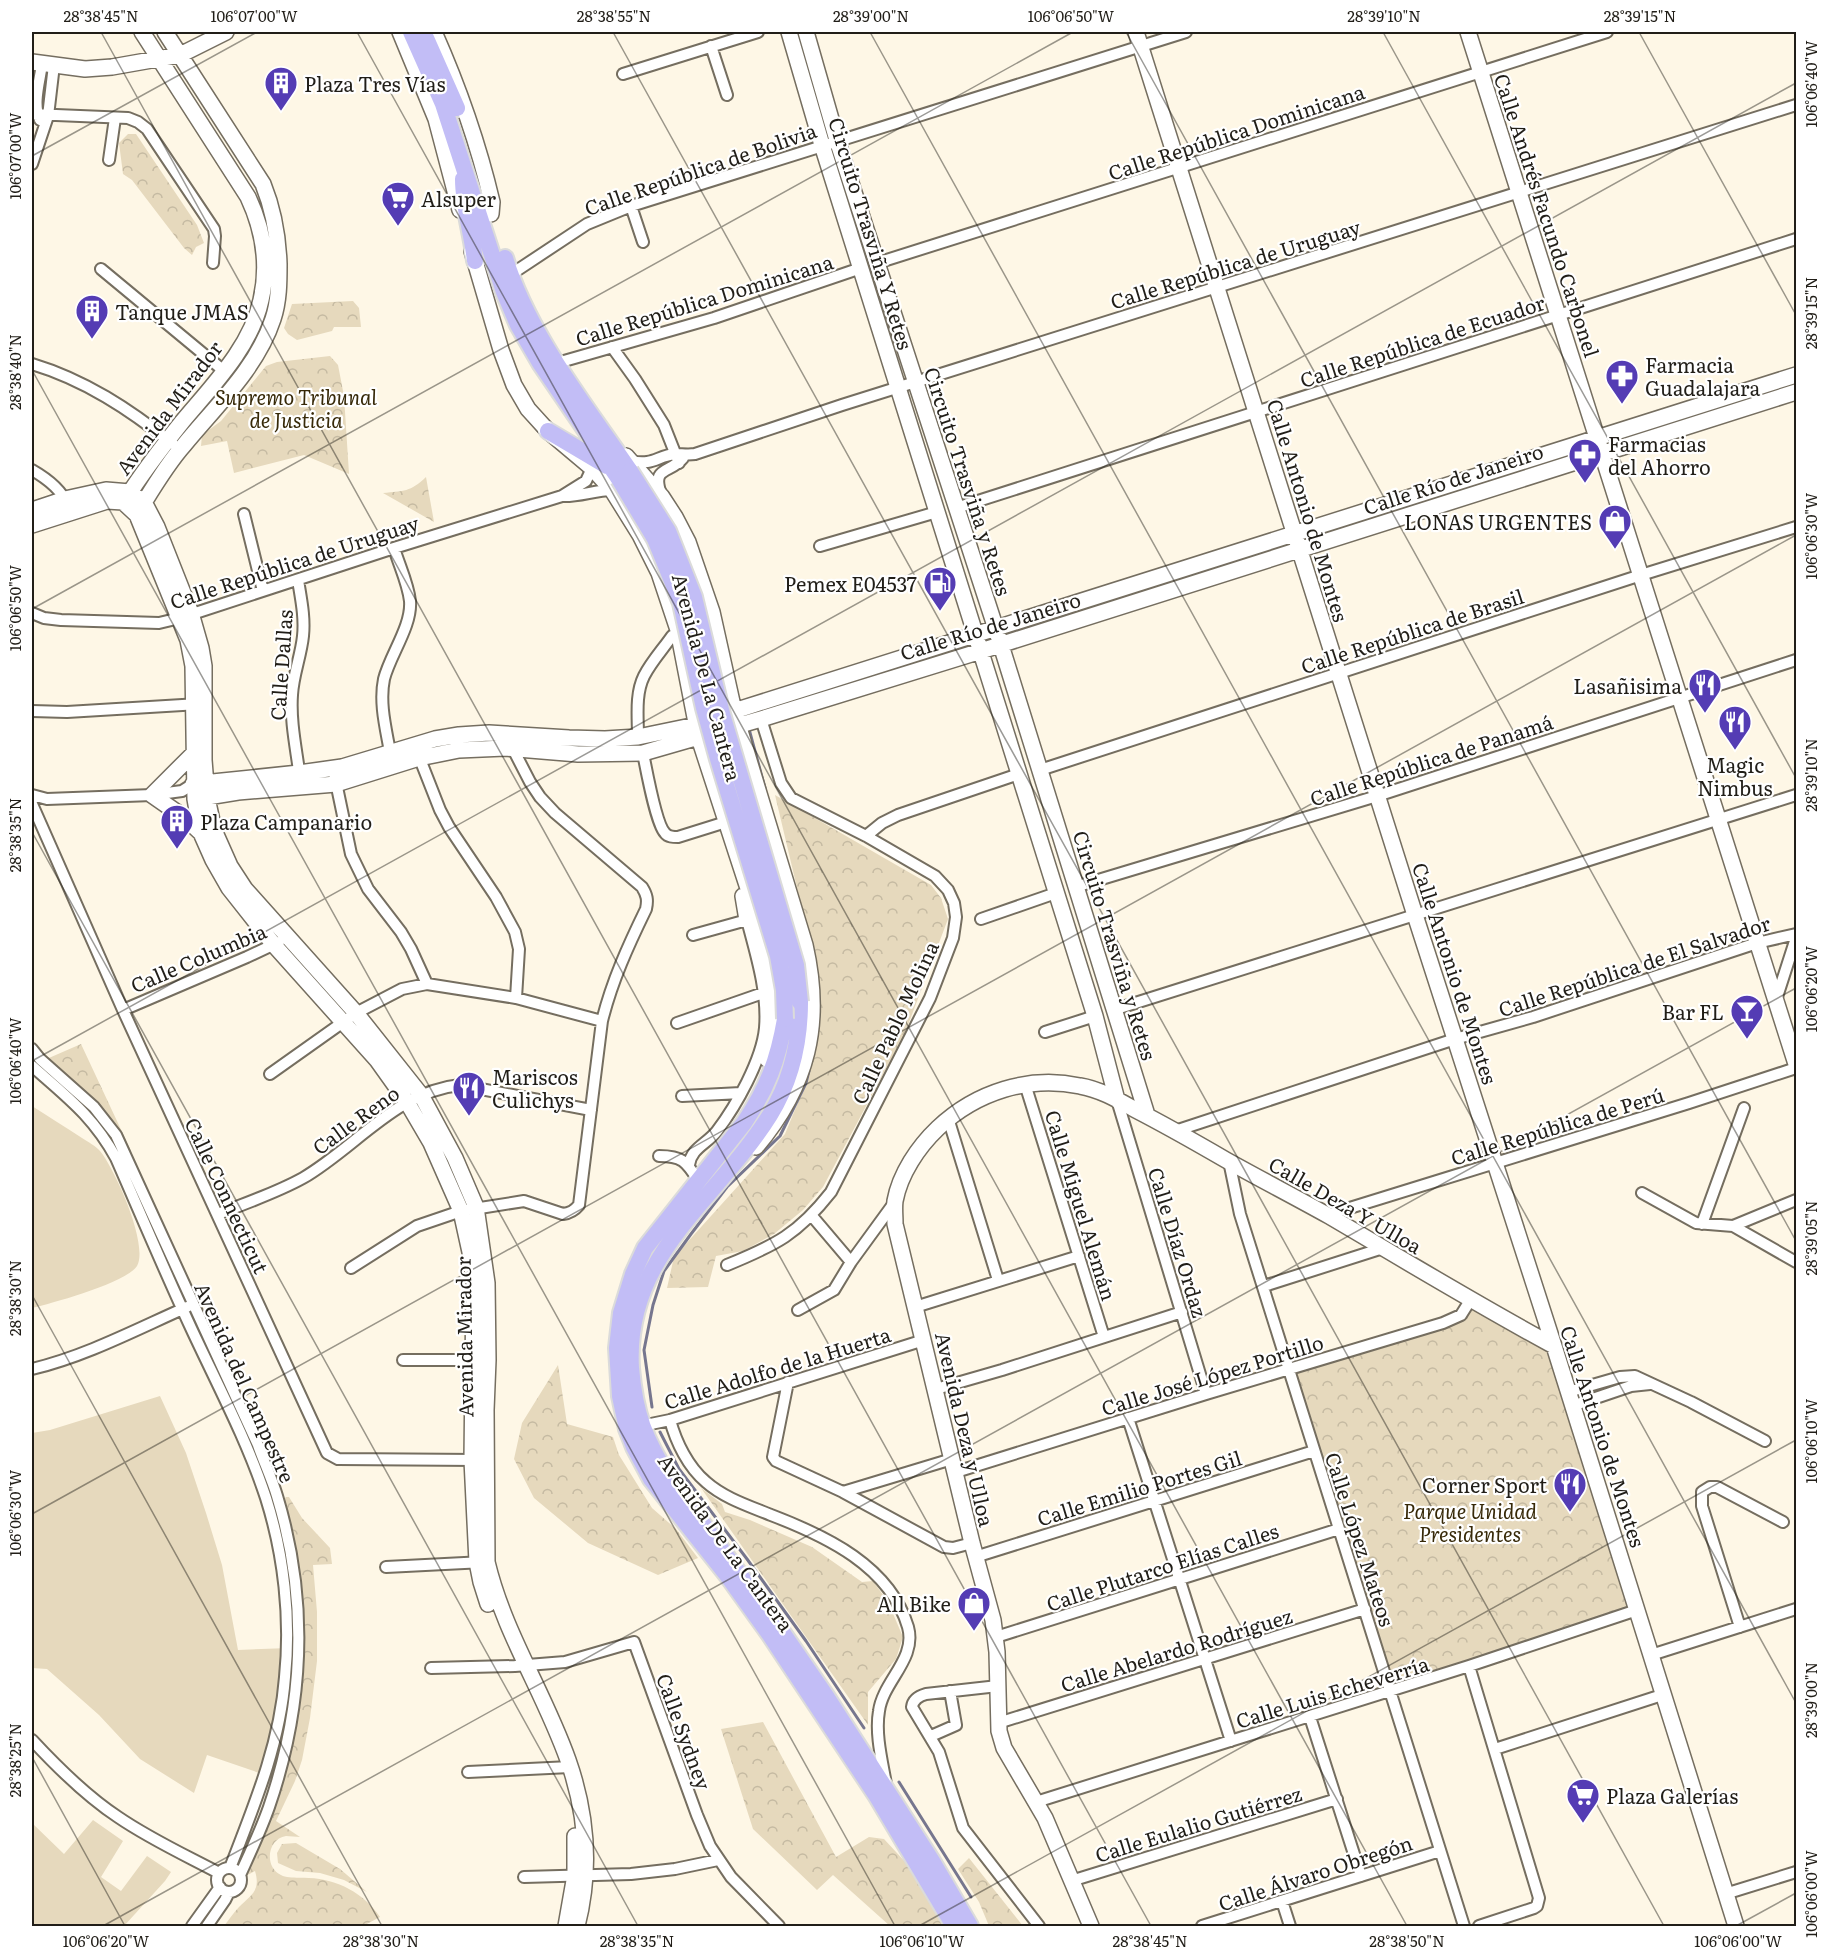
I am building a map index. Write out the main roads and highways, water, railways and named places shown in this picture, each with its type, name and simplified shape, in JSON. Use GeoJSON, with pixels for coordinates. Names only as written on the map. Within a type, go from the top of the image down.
{"type":"FeatureCollection","features":[{"type":"Feature","properties":{"kind":"main road","name":"Avenida Mirador"},"geometry":{"type":"LineString","coordinates":[[126,497],[168,440],[224,371],[251,329],[261,301],[265,273],[258,218],[248,197],[142,32]]}},
{"type":"Feature","properties":{"kind":"main road","name":"Avenida Mirador"},"geometry":{"type":"LineString","coordinates":[[165,32],[266,192],[273,212],[278,239],[279,286],[274,317],[267,335],[222,402],[180,450],[141,508],[157,527],[185,615],[201,648],[204,666],[199,704],[197,791],[208,832],[280,941],[342,1022],[414,1099]]}},
{"type":"Feature","properties":{"kind":"main road"},"geometry":{"type":"LineString","coordinates":[[42,64],[85,69],[159,59],[180,55],[226,32]]}},
{"type":"Feature","properties":{"kind":"main road","name":"Avenida De La Cantera"},"geometry":{"type":"LineString","coordinates":[[400,32],[436,119],[501,350],[514,385],[528,409],[548,431],[592,468],[621,474],[662,497],[688,542],[712,612],[738,726],[805,945],[810,969],[813,1017],[801,1074],[789,1101],[775,1124],[755,1147],[727,1170]]}},
{"type":"Feature","properties":{"kind":"main road","name":"Avenida De La Cantera"},"geometry":{"type":"LineString","coordinates":[[411,32],[449,103],[462,160],[504,292],[518,325],[540,363],[621,474],[668,531],[694,597],[722,714],[796,965],[800,1026],[787,1082],[771,1114],[753,1140],[640,1278],[621,1313],[617,1348],[620,1396],[627,1429],[651,1479],[727,1575],[966,1924]]}},
{"type":"Feature","properties":{"kind":"main road","name":"Avenida De La Cantera"},"geometry":{"type":"LineString","coordinates":[[423,32],[491,214],[510,275],[526,311],[603,432],[621,474],[655,539],[681,603],[704,708],[778,956],[784,990],[785,1019],[780,1048],[770,1079],[758,1103],[734,1136],[693,1173],[645,1248],[630,1343],[633,1389],[641,1426],[669,1478],[782,1632],[887,1790],[966,1924]]}},
{"type":"Feature","properties":{"kind":"main road","name":"Avenida De La Cantera"},"geometry":{"type":"LineString","coordinates":[[434,32],[471,127],[492,202],[491,214]]}},
{"type":"Feature","properties":{"kind":"main road","name":"Circuito Trasviña Y Retes"},"geometry":{"type":"LineString","coordinates":[[789,32],[822,145],[1095,1016],[1117,1100]]}},
{"type":"Feature","properties":{"kind":"main road","name":"Circuito Trasviña y Retes"},"geometry":{"type":"LineString","coordinates":[[806,32],[837,140],[1001,644],[1147,1115]]}},
{"type":"Feature","properties":{"kind":"main road","name":"Calle Andrés Facundo Carbonel"},"geometry":{"type":"LineString","coordinates":[[1468,32],[1797,1066]]}},
{"type":"Feature","properties":{"kind":"main road","name":"Calle Antonio de Montes"},"geometry":{"type":"LineString","coordinates":[[1138,39],[1736,1926]]}},
{"type":"Feature","properties":{"kind":"main road"},"geometry":{"type":"LineString","coordinates":[[462,160],[463,199],[473,241],[475,261]]}},
{"type":"Feature","properties":{"kind":"main road","name":"Calle Río de Janeiro"},"geometry":{"type":"LineString","coordinates":[[300,780],[390,752],[513,749],[578,754],[643,753],[697,731],[734,711],[1797,375]]}},
{"type":"Feature","properties":{"kind":"main road","name":"Calle Río de Janeiro"},"geometry":{"type":"LineString","coordinates":[[197,791],[300,780],[336,784],[459,735],[489,733],[605,739],[738,726],[1797,392]]}},
{"type":"Feature","properties":{"kind":"main road"},"geometry":{"type":"LineString","coordinates":[[548,431],[621,474]]}},
{"type":"Feature","properties":{"kind":"main road","name":"Avenida De La Cantera"},"geometry":{"type":"LineString","coordinates":[[621,474],[640,535],[657,568],[678,630],[697,731],[768,956],[775,992],[774,1029],[766,1065],[734,1136]]}},
{"type":"Feature","properties":{"kind":"main road"},"geometry":{"type":"LineString","coordinates":[[32,525],[106,490],[126,497],[141,508]]}},
{"type":"Feature","properties":{"kind":"main road"},"geometry":{"type":"LineString","coordinates":[[32,510],[68,506]]}},
{"type":"Feature","properties":{"kind":"main road"},"geometry":{"type":"LineString","coordinates":[[685,668],[696,682],[707,682],[713,678],[720,647]]}},
{"type":"Feature","properties":{"kind":"main road"},"geometry":{"type":"LineString","coordinates":[[198,757],[237,786],[222,806],[208,832],[152,795],[198,757]]}},
{"type":"Feature","properties":{"kind":"main road"},"geometry":{"type":"LineString","coordinates":[[715,789],[718,777],[730,767],[738,766],[755,781]]}},
{"type":"Feature","properties":{"kind":"main road"},"geometry":{"type":"LineString","coordinates":[[739,860],[747,920]]}},
{"type":"Feature","properties":{"kind":"main road","name":"Avenida Mirador"},"geometry":{"type":"LineString","coordinates":[[280,941],[356,1013],[455,1158],[488,1283],[480,1360],[486,1410],[479,1460],[482,1562],[492,1584],[520,1666],[560,1739],[565,1767],[584,1826],[577,1926]]}},
{"type":"Feature","properties":{"kind":"main road","name":"Avenida Deza y Ulloa"},"geometry":{"type":"LineString","coordinates":[[1090,1926],[1036,1802],[1004,1748],[998,1723],[996,1637],[895,1224],[894,1203],[901,1179],[934,1131],[948,1118],[983,1097],[1025,1084],[1055,1082],[1083,1086],[1117,1100]]}},
{"type":"Feature","properties":{"kind":"main road","name":"Calle Deza Y Ulloa"},"geometry":{"type":"LineString","coordinates":[[1117,1100],[1327,1215],[1554,1346]]}},
{"type":"Feature","properties":{"kind":"main road","name":"Avenida Mirador"},"geometry":{"type":"LineString","coordinates":[[566,1926],[581,1875]]}},
{"type":"Feature","properties":{"kind":"waterway"},"geometry":{"type":"LineString","coordinates":[[528,419],[539,432]]}},
{"type":"Feature","properties":{"kind":"waterway"},"geometry":{"type":"LineString","coordinates":[[749,729],[765,788]]}},
{"type":"Feature","properties":{"kind":"waterway"},"geometry":{"type":"LineString","coordinates":[[652,1407],[644,1350],[653,1305],[664,1271],[727,1187],[780,1136],[806,1083],[809,1071]]}},
{"type":"Feature","properties":{"kind":"waterway"},"geometry":{"type":"LineString","coordinates":[[660,1432],[679,1469],[806,1641],[864,1728]]}},
{"type":"Feature","properties":{"kind":"waterway"},"geometry":{"type":"LineString","coordinates":[[899,1782],[971,1897]]}},
{"type":"Feature","properties":{"kind":"place","name":"Plaza Tres Vías"},"geometry":{"type":"Point","coordinates":[281,112]}},
{"type":"Feature","properties":{"kind":"place","name":"Alsuper"},"geometry":{"type":"Point","coordinates":[398,227]}},
{"type":"Feature","properties":{"kind":"place","name":"Tanque JMAS"},"geometry":{"type":"Point","coordinates":[92,340]}},
{"type":"Feature","properties":{"kind":"place","name":"Farmacia Guadalajara"},"geometry":{"type":"Point","coordinates":[1622,405]}},
{"type":"Feature","properties":{"kind":"place","name":"Farmacias del Ahorro"},"geometry":{"type":"Point","coordinates":[1585,484]}},
{"type":"Feature","properties":{"kind":"place","name":"LONAS URGENTES"},"geometry":{"type":"Point","coordinates":[1615,550]}},
{"type":"Feature","properties":{"kind":"place","name":"Pemex E04537"},"geometry":{"type":"Point","coordinates":[940,612]}},
{"type":"Feature","properties":{"kind":"place","name":"Lasañisima"},"geometry":{"type":"Point","coordinates":[1705,714]}},
{"type":"Feature","properties":{"kind":"place","name":"Magic Nimbus"},"geometry":{"type":"Point","coordinates":[1735,751]}},
{"type":"Feature","properties":{"kind":"place","name":"Plaza Campanario"},"geometry":{"type":"Point","coordinates":[177,850]}},
{"type":"Feature","properties":{"kind":"place","name":"Bar FL"},"geometry":{"type":"Point","coordinates":[1747,1040]}},
{"type":"Feature","properties":{"kind":"place","name":"Mariscos Culichys"},"geometry":{"type":"Point","coordinates":[469,1117]}},
{"type":"Feature","properties":{"kind":"place","name":"Corner Sport"},"geometry":{"type":"Point","coordinates":[1570,1513]}},
{"type":"Feature","properties":{"kind":"place","name":"All Bike"},"geometry":{"type":"Point","coordinates":[974,1632]}},
{"type":"Feature","properties":{"kind":"place","name":"Plaza Galerías"},"geometry":{"type":"Point","coordinates":[1583,1824]}},
{"type":"Feature","properties":{"kind":"park label","name":"Supremo Tribunal de Justicia"},"geometry":{"type":"Point","coordinates":[296,408]}},
{"type":"Feature","properties":{"kind":"park label","name":"Parque Unidad Presidentes"},"geometry":{"type":"Point","coordinates":[1470,1522]}}]}
